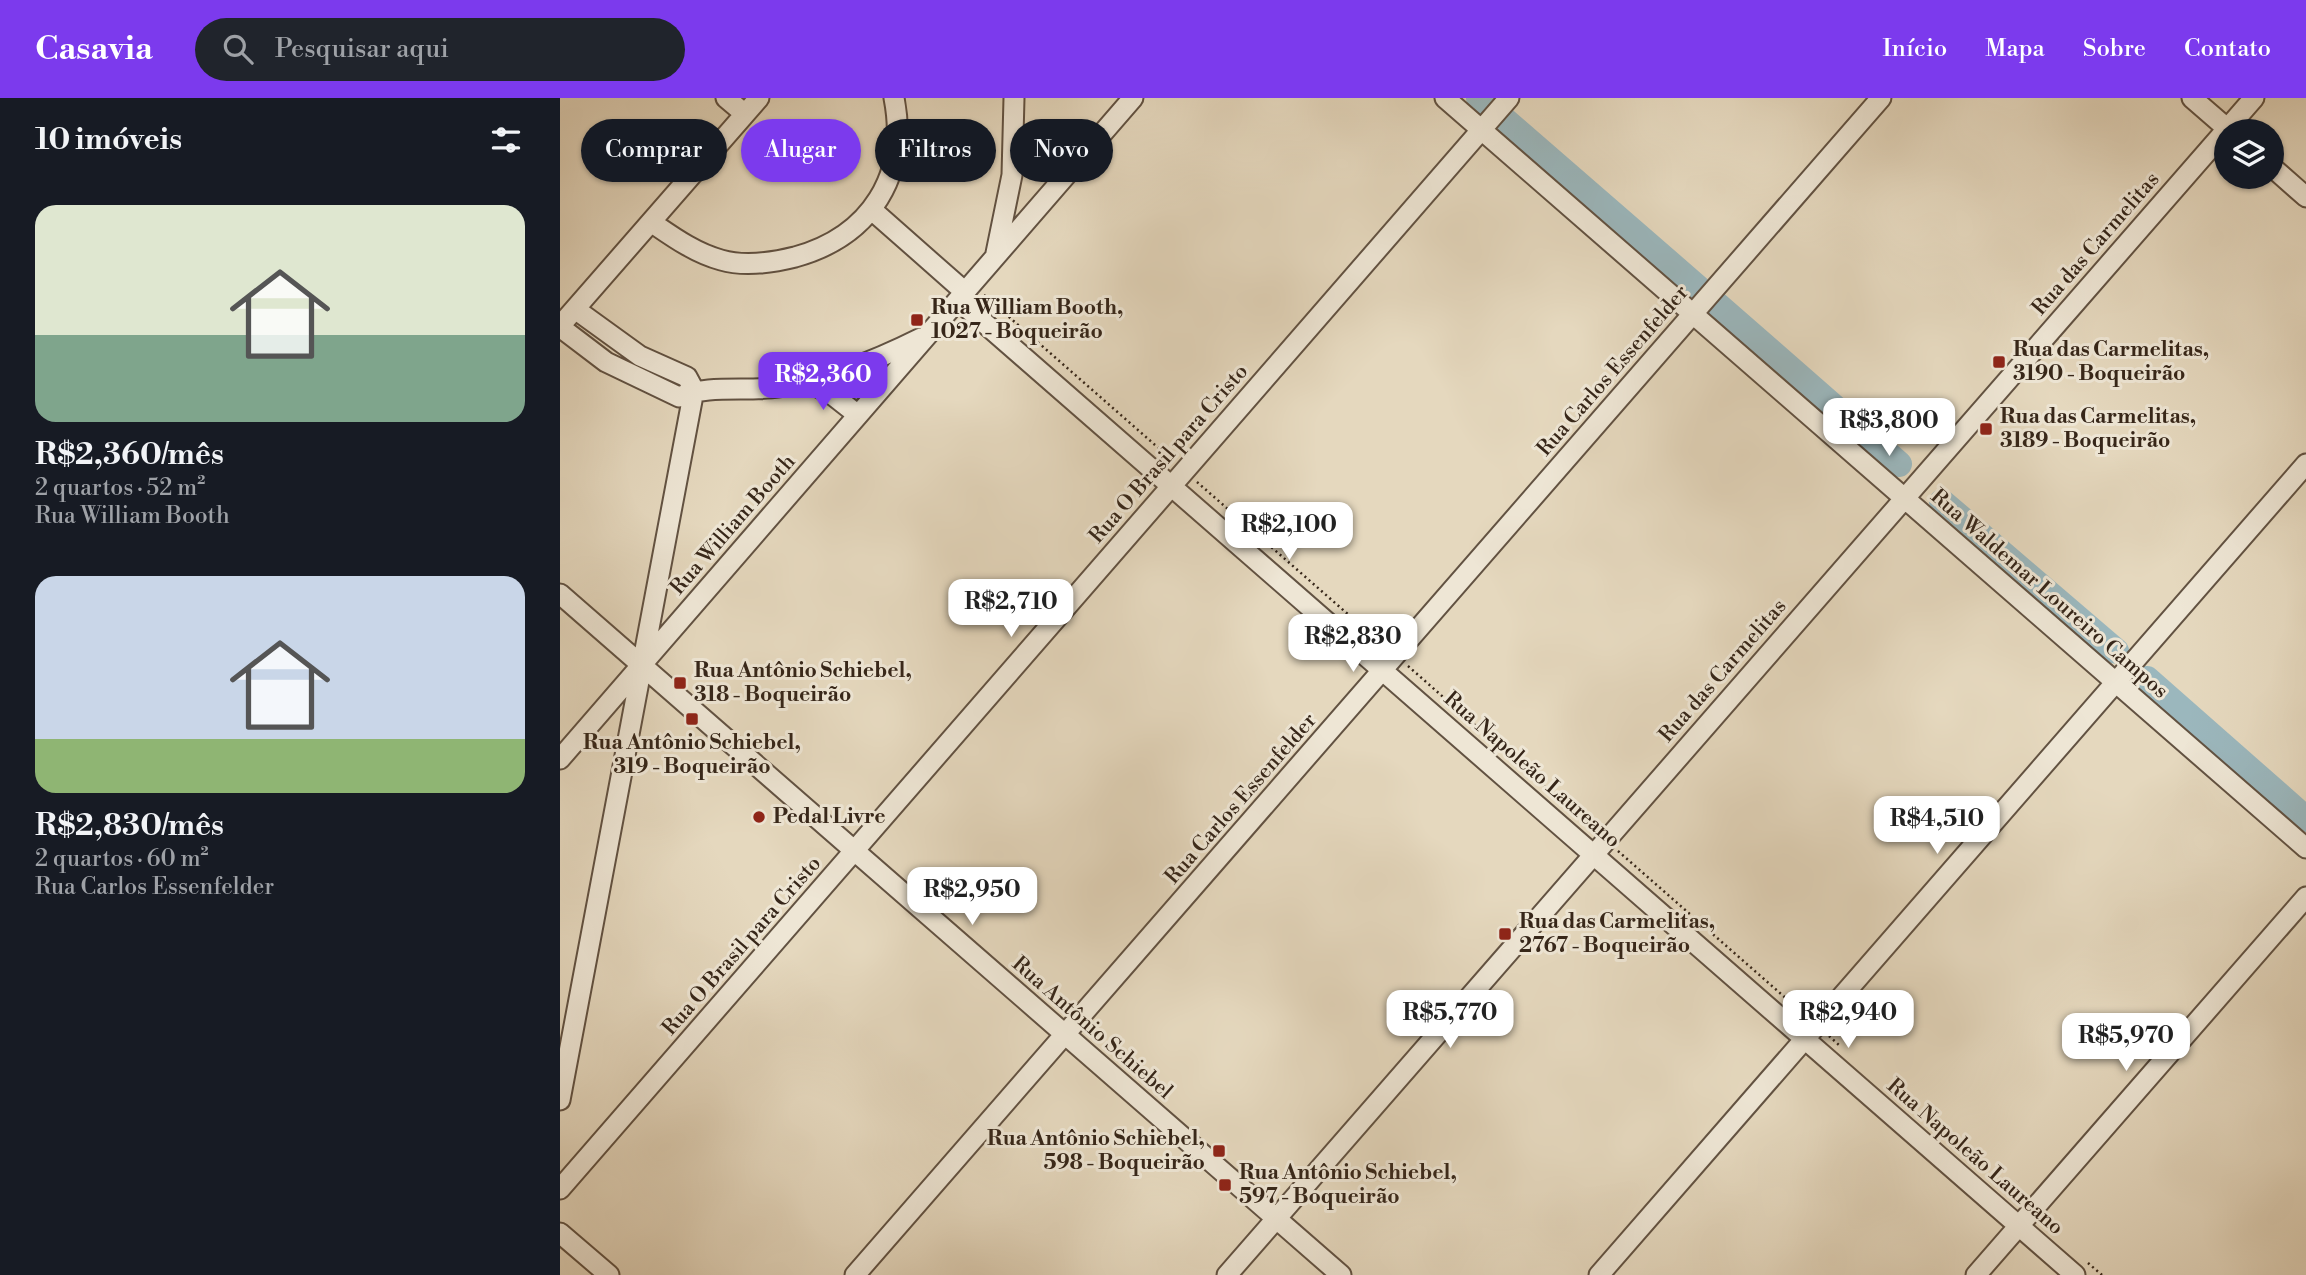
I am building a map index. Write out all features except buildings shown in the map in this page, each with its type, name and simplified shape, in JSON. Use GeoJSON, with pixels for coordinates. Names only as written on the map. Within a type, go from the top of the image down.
{"type":"FeatureCollection","features":[{"type":"Feature","properties":{"kind":"street"},"geometry":{"type":"LineString","coordinates":[[726,98],[745,114]]}},
{"type":"Feature","properties":{"kind":"street"},"geometry":{"type":"LineString","coordinates":[[759,98],[560,326],[630,376],[678,397],[694,390],[751,390],[807,382],[877,358],[928,334]]}},
{"type":"Feature","properties":{"kind":"street"},"geometry":{"type":"LineString","coordinates":[[651,222],[698,252],[722,261],[750,264],[779,261],[830,244],[847,233],[872,210],[893,169],[898,121],[894,98]]}},
{"type":"Feature","properties":{"kind":"street"},"geometry":{"type":"LineString","coordinates":[[995,258],[1012,174],[1014,98]]}},
{"type":"Feature","properties":{"kind":"street","name":"Rua William Booth"},"geometry":{"type":"LineString","coordinates":[[560,759],[1133,98]]}},
{"type":"Feature","properties":{"kind":"street","name":"Rua Waldemar Loureiro Campos"},"geometry":{"type":"LineString","coordinates":[[1445,98],[1496,113],[1693,314],[2306,848]]}},
{"type":"Feature","properties":{"kind":"street","name":"Rua Carlos Essenfelder"},"geometry":{"type":"LineString","coordinates":[[855,1275],[1881,98]]}},
{"type":"Feature","properties":{"kind":"street"},"geometry":{"type":"LineString","coordinates":[[2192,98],[2216,119]]}},
{"type":"Feature","properties":{"kind":"street","name":"Rua das Carmelitas"},"geometry":{"type":"LineString","coordinates":[[2237,119],[2254,98]]}},
{"type":"Feature","properties":{"kind":"street","name":"Rua O Brasil para Cristo"},"geometry":{"type":"LineString","coordinates":[[560,1189],[1496,113]]}},
{"type":"Feature","properties":{"kind":"street","name":"Rua das Carmelitas"},"geometry":{"type":"LineString","coordinates":[[1227,1275],[2214,146]]}},
{"type":"Feature","properties":{"kind":"street"},"geometry":{"type":"LineString","coordinates":[[2284,178],[2306,197]]}},
{"type":"Feature","properties":{"kind":"street","name":"Rua Napoleão Laureano"},"geometry":{"type":"LineString","coordinates":[[872,210],[961,296],[1171,486],[2075,1275]]}},
{"type":"Feature","properties":{"kind":"street"},"geometry":{"type":"LineString","coordinates":[[560,1100],[694,390],[687,377],[640,356],[575,309]]}},
{"type":"Feature","properties":{"kind":"street"},"geometry":{"type":"LineString","coordinates":[[630,376],[640,356]]}},
{"type":"Feature","properties":{"kind":"street"},"geometry":{"type":"LineString","coordinates":[[807,382],[830,393],[858,415]]}},
{"type":"Feature","properties":{"kind":"street"},"geometry":{"type":"LineString","coordinates":[[1599,1275],[2306,464]]}},
{"type":"Feature","properties":{"kind":"street","name":"Rua Antônio Schiebel"},"geometry":{"type":"LineString","coordinates":[[560,594],[1340,1275]]}},
{"type":"Feature","properties":{"kind":"street"},"geometry":{"type":"LineString","coordinates":[[1976,1275],[2306,897]]}},
{"type":"Feature","properties":{"kind":"street"},"geometry":{"type":"LineString","coordinates":[[560,1233],[609,1275]]}},
{"type":"Feature","properties":{"kind":"path"},"geometry":{"type":"LineString","coordinates":[[987,298],[1175,463]]}},
{"type":"Feature","properties":{"kind":"path"},"geometry":{"type":"LineString","coordinates":[[1193,478],[1387,648]]}},
{"type":"Feature","properties":{"kind":"path"},"geometry":{"type":"LineString","coordinates":[[1406,665],[1593,829]]}},
{"type":"Feature","properties":{"kind":"path"},"geometry":{"type":"LineString","coordinates":[[1621,854],[1804,1014]]}},
{"type":"Feature","properties":{"kind":"green space"},"geometry":{"type":"Polygon","coordinates":[[[897,356],[855,402],[828,384],[897,356]]]}},
{"type":"Feature","properties":{"kind":"waterway"},"geometry":{"type":"LineString","coordinates":[[1479,98],[1698,288]]}},
{"type":"Feature","properties":{"kind":"waterway"},"geometry":{"type":"LineString","coordinates":[[1715,303],[1899,464]]}},
{"type":"Feature","properties":{"kind":"waterway"},"geometry":{"type":"LineString","coordinates":[[1942,502],[2116,651]]}},
{"type":"Feature","properties":{"kind":"waterway"},"geometry":{"type":"LineString","coordinates":[[2147,679],[2306,819]]}},
{"type":"Feature","properties":{"kind":"place","name":"Rua William Booth, 1027 - Boqueirão"},"geometry":{"type":"Point","coordinates":[917,320]}},
{"type":"Feature","properties":{"kind":"place","name":"Rua das Carmelitas, 3190 - Boqueirão"},"geometry":{"type":"Point","coordinates":[1999,362]}},
{"type":"Feature","properties":{"kind":"place","name":"Rua das Carmelitas, 3189 - Boqueirão"},"geometry":{"type":"Point","coordinates":[1986,429]}},
{"type":"Feature","properties":{"kind":"place","name":"Rua Antônio Schiebel, 318 - Boqueirão"},"geometry":{"type":"Point","coordinates":[680,683]}},
{"type":"Feature","properties":{"kind":"place","name":"Rua Antônio Schiebel, 319 - Boqueirão"},"geometry":{"type":"Point","coordinates":[692,719]}},
{"type":"Feature","properties":{"kind":"place","name":"Pedal Livre"},"geometry":{"type":"Point","coordinates":[759,817]}},
{"type":"Feature","properties":{"kind":"place","name":"Rua das Carmelitas, 2767 - Boqueirão"},"geometry":{"type":"Point","coordinates":[1505,934]}},
{"type":"Feature","properties":{"kind":"place","name":"Rua Antônio Schiebel, 598 - Boqueirão"},"geometry":{"type":"Point","coordinates":[1219,1151]}},
{"type":"Feature","properties":{"kind":"place","name":"Rua Antônio Schiebel, 597 - Boqueirão"},"geometry":{"type":"Point","coordinates":[1225,1185]}}]}
